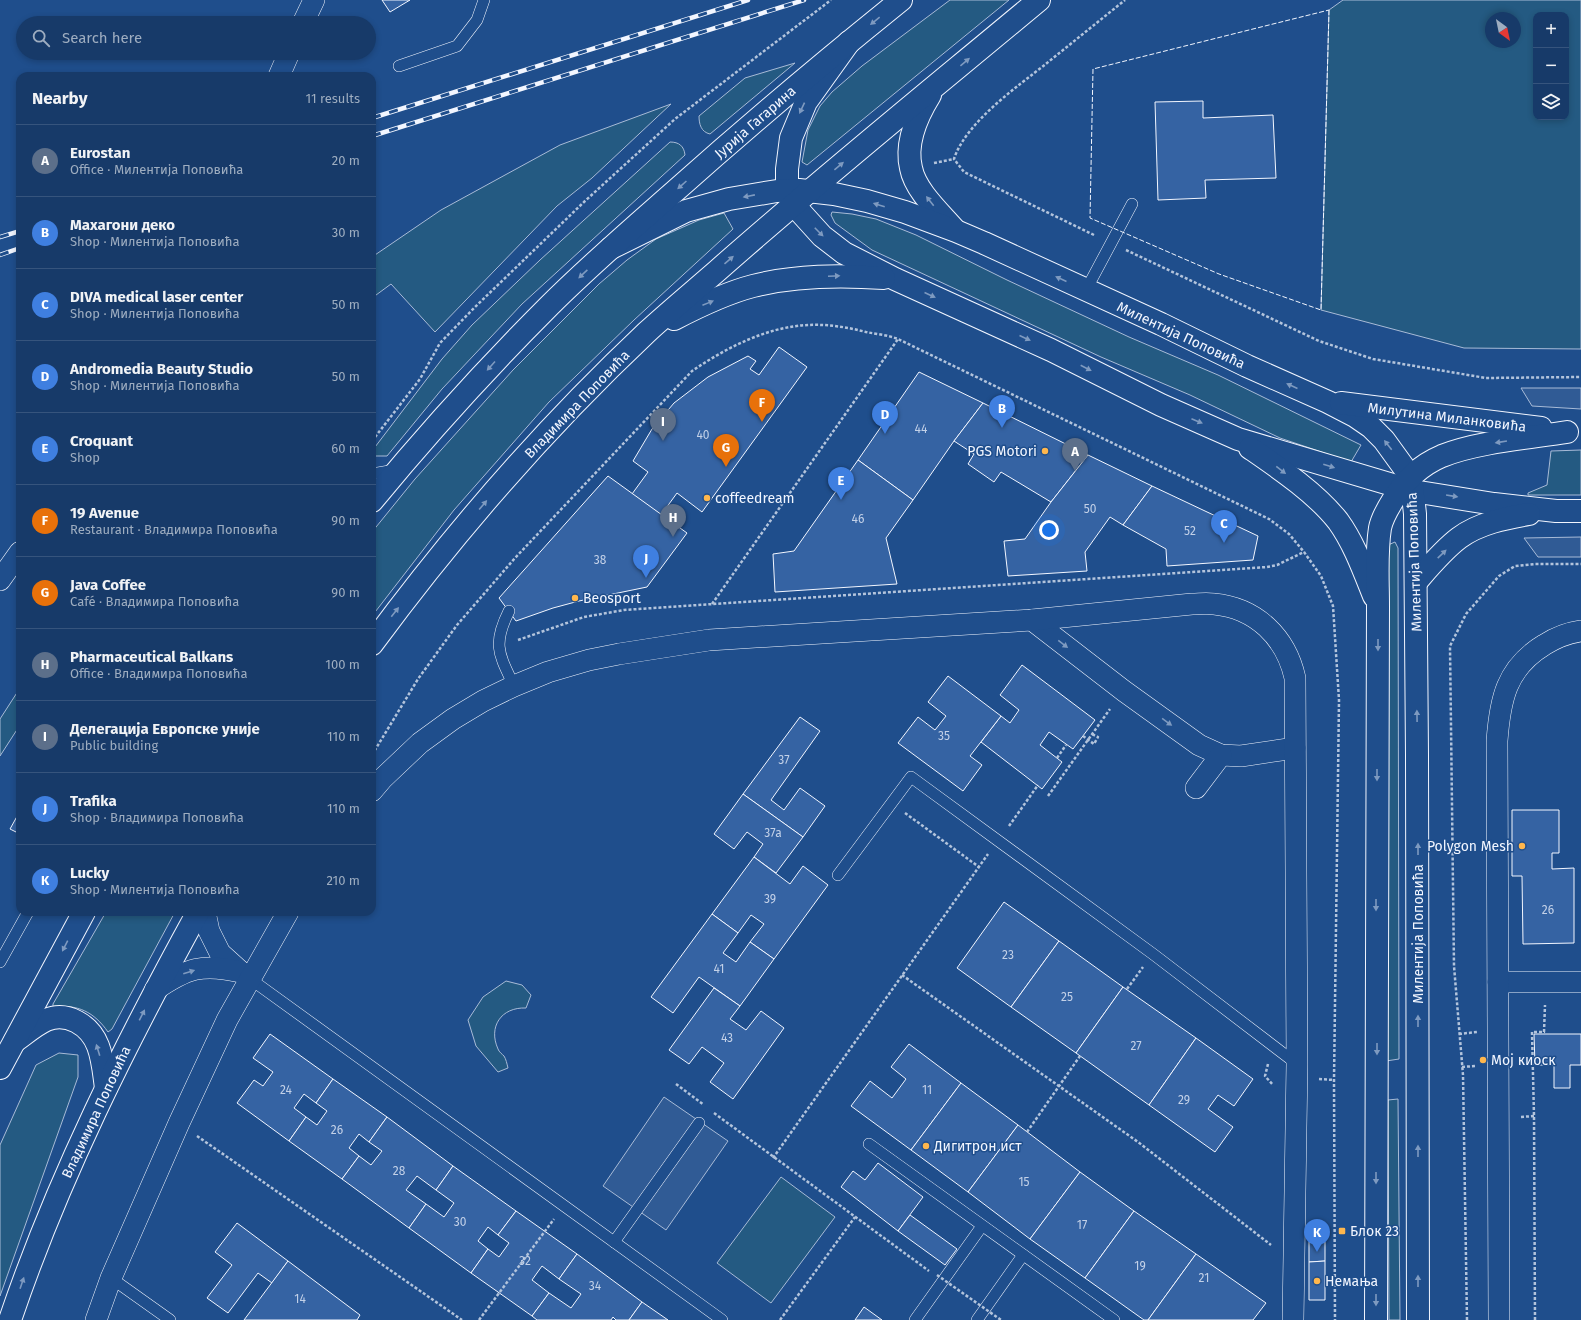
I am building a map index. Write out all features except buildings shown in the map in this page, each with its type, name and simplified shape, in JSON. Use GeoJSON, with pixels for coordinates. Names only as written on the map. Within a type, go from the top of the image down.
{"type":"FeatureCollection","features":[{"type":"Feature","properties":{"kind":"street"},"geometry":{"type":"LineString","coordinates":[[306,16],[314,0]]}},
{"type":"Feature","properties":{"kind":"street","name":"Јурија Гагарина"},"geometry":{"type":"LineString","coordinates":[[611,248],[848,42],[901,0]]}},
{"type":"Feature","properties":{"kind":"street"},"geometry":{"type":"LineString","coordinates":[[848,42],[806,102],[797,119],[790,138],[789,147],[796,195],[935,87],[1039,0]]}},
{"type":"Feature","properties":{"kind":"street"},"geometry":{"type":"LineString","coordinates":[[281,72],[286,60]]}},
{"type":"Feature","properties":{"kind":"street"},"geometry":{"type":"LineString","coordinates":[[935,87],[920,112],[910,143],[911,169],[918,185],[956,231]]}},
{"type":"Feature","properties":{"kind":"street","name":"Милентија Поповића"},"geometry":{"type":"LineString","coordinates":[[611,248],[686,211],[729,199],[834,194],[867,201],[956,231],[1161,324],[1355,416],[1371,427],[1384,440],[1396,456],[1407,485],[1416,582],[1418,852],[1418,1320]]}},
{"type":"Feature","properties":{"kind":"street","name":"Милентија Поповића"},"geometry":{"type":"LineString","coordinates":[[796,195],[822,236],[844,253],[894,279],[1051,350],[1161,405],[1238,439],[1407,485]]}},
{"type":"Feature","properties":{"kind":"street","name":"Владимира Поповића"},"geometry":{"type":"LineString","coordinates":[[376,639],[456,538],[506,479],[554,426],[648,332],[796,195]]}},
{"type":"Feature","properties":{"kind":"street"},"geometry":{"type":"LineString","coordinates":[[376,496],[500,356],[551,304],[611,248]]}},
{"type":"Feature","properties":{"kind":"street"},"geometry":{"type":"LineString","coordinates":[[648,332],[698,307],[753,286],[782,280],[850,275],[894,279]]}},
{"type":"Feature","properties":{"kind":"street","name":"Милутина Миланковића"},"geometry":{"type":"LineString","coordinates":[[1328,402],[1574,432]]}},
{"type":"Feature","properties":{"kind":"street","name":"Милутина Миланковића"},"geometry":{"type":"LineString","coordinates":[[1378,606],[1378,552],[1380,527],[1390,504],[1422,467],[1442,456],[1491,444],[1574,432]]}},
{"type":"Feature","properties":{"kind":"street"},"geometry":{"type":"LineString","coordinates":[[1238,439],[1300,485],[1325,507],[1339,522],[1363,570],[1378,606],[1376,1320]]}},
{"type":"Feature","properties":{"kind":"street"},"geometry":{"type":"LineString","coordinates":[[1407,485],[1494,504],[1556,511],[1581,511]]}},
{"type":"Feature","properties":{"kind":"street"},"geometry":{"type":"LineString","coordinates":[[1416,582],[1438,558],[1460,538],[1475,529],[1515,517],[1556,511]]}},
{"type":"Feature","properties":{"kind":"street"},"geometry":{"type":"LineString","coordinates":[[0,580],[16,558]]}},
{"type":"Feature","properties":{"kind":"street"},"geometry":{"type":"LineString","coordinates":[[376,786],[420,743],[453,719],[483,701],[548,672],[589,660],[619,654],[709,640],[1032,620],[1192,604],[1227,606],[1254,618],[1274,633],[1290,659],[1295,678],[1297,1064],[1293,1320]]}},
{"type":"Feature","properties":{"kind":"street"},"geometry":{"type":"LineString","coordinates":[[1032,620],[1124,691],[1199,745],[1221,755],[1241,756],[1295,748]]}},
{"type":"Feature","properties":{"kind":"street"},"geometry":{"type":"LineString","coordinates":[[1499,1320],[1497,741],[1499,720],[1504,694],[1513,674],[1531,653],[1563,635],[1581,631]]}},
{"type":"Feature","properties":{"kind":"street"},"geometry":{"type":"LineString","coordinates":[[1196,788],[1221,755]]}},
{"type":"Feature","properties":{"kind":"street"},"geometry":{"type":"LineString","coordinates":[[0,1068],[12,1042],[82,916]]}},
{"type":"Feature","properties":{"kind":"street","name":"Владимира Поповића"},"geometry":{"type":"LineString","coordinates":[[10,1320],[25,1275],[48,1217],[106,1088],[155,990],[196,916]]}},
{"type":"Feature","properties":{"kind":"street"},"geometry":{"type":"LineString","coordinates":[[206,916],[210,931],[220,953],[245,975]]}},
{"type":"Feature","properties":{"kind":"street"},"geometry":{"type":"LineString","coordinates":[[96,1320],[110,1278],[227,1020],[245,975],[285,916]]}},
{"type":"Feature","properties":{"kind":"street"},"geometry":{"type":"LineString","coordinates":[[155,990],[177,975],[202,968],[221,968],[245,975]]}},
{"type":"Feature","properties":{"kind":"street"},"geometry":{"type":"LineString","coordinates":[[1498,982],[1581,982]]}},
{"type":"Feature","properties":{"kind":"street"},"geometry":{"type":"LineString","coordinates":[[12,1042],[46,1020],[63,1017],[75,1020],[90,1032],[98,1045],[106,1088]]}},
{"type":"Feature","properties":{"kind":"lane"},"geometry":{"type":"LineString","coordinates":[[399,66],[457,46],[477,20],[484,0]]}},
{"type":"Feature","properties":{"kind":"lane"},"geometry":{"type":"LineString","coordinates":[[1086,290],[1132,204]]}},
{"type":"Feature","properties":{"kind":"lane"},"geometry":{"type":"LineString","coordinates":[[376,473],[398,470]]}},
{"type":"Feature","properties":{"kind":"lane"},"geometry":{"type":"LineString","coordinates":[[509,611],[503,623],[500,635],[499,650],[503,664],[514,686]]}},
{"type":"Feature","properties":{"kind":"lane"},"geometry":{"type":"LineString","coordinates":[[838,875],[911,777],[1153,954],[1297,1064]]}},
{"type":"Feature","properties":{"kind":"lane"},"geometry":{"type":"LineString","coordinates":[[0,962],[26,916]]}},
{"type":"Feature","properties":{"kind":"lane"},"geometry":{"type":"LineString","coordinates":[[245,975],[722,1320]]}},
{"type":"Feature","properties":{"kind":"lane"},"geometry":{"type":"LineString","coordinates":[[614,1242],[699,1123]]}},
{"type":"Feature","properties":{"kind":"lane"},"geometry":{"type":"LineString","coordinates":[[869,1144],[1114,1320]]}},
{"type":"Feature","properties":{"kind":"lane"},"geometry":{"type":"LineString","coordinates":[[918,1319],[982,1226]]}},
{"type":"Feature","properties":{"kind":"lane"},"geometry":{"type":"LineString","coordinates":[[977,1320],[1023,1255]]}},
{"type":"Feature","properties":{"kind":"lane"},"geometry":{"type":"LineString","coordinates":[[110,1278],[170,1320]]}},
{"type":"Feature","properties":{"kind":"path"},"geometry":{"type":"LineString","coordinates":[[376,436],[420,379],[440,343],[475,307],[585,201],[675,119],[831,0]]}},
{"type":"Feature","properties":{"kind":"path"},"geometry":{"type":"LineString","coordinates":[[1125,0],[1003,99],[972,128],[958,147],[954,159],[964,172],[1319,341],[1373,359],[1486,378],[1581,377]]}},
{"type":"Feature","properties":{"kind":"path"},"geometry":{"type":"LineString","coordinates":[[376,748],[418,679],[456,624],[520,552],[692,371],[712,358],[740,344],[788,327],[826,325],[898,339],[1269,519],[1289,534],[1322,576],[1333,606],[1339,700],[1334,1080],[1335,1320]]}},
{"type":"Feature","properties":{"kind":"path"},"geometry":{"type":"LineString","coordinates":[[712,605],[898,339]]}},
{"type":"Feature","properties":{"kind":"path"},"geometry":{"type":"LineString","coordinates":[[499,650],[518,640],[584,617],[624,610],[1267,567],[1277,565],[1304,552]]}},
{"type":"Feature","properties":{"kind":"path"},"geometry":{"type":"LineString","coordinates":[[1467,1320],[1463,1075],[1454,966],[1450,646],[1466,614],[1499,576],[1515,566],[1535,564],[1581,564]]}},
{"type":"Feature","properties":{"kind":"path"},"geometry":{"type":"LineString","coordinates":[[1048,796],[1124,691]]}},
{"type":"Feature","properties":{"kind":"path"},"geometry":{"type":"LineString","coordinates":[[1083,736],[1094,744],[1098,738],[1092,734]]}},
{"type":"Feature","properties":{"kind":"path"},"geometry":{"type":"LineString","coordinates":[[1057,758],[1066,745]]}},
{"type":"Feature","properties":{"kind":"path"},"geometry":{"type":"LineString","coordinates":[[773,1158],[979,867],[892,803]]}},
{"type":"Feature","properties":{"kind":"path"},"geometry":{"type":"LineString","coordinates":[[1126,989],[1153,954]]}},
{"type":"Feature","properties":{"kind":"path"},"geometry":{"type":"LineString","coordinates":[[902,975],[1138,1142],[1274,1247]]}},
{"type":"Feature","properties":{"kind":"path"},"geometry":{"type":"LineString","coordinates":[[1535,1320],[1532,1032],[1544,1032],[1545,983]]}},
{"type":"Feature","properties":{"kind":"path"},"geometry":{"type":"LineString","coordinates":[[1027,1132],[1080,1056]]}},
{"type":"Feature","properties":{"kind":"path"},"geometry":{"type":"LineString","coordinates":[[676,1084],[773,1158],[1001,1320]]}},
{"type":"Feature","properties":{"kind":"path"},"geometry":{"type":"LineString","coordinates":[[179,1123],[462,1320]]}},
{"type":"Feature","properties":{"kind":"path"},"geometry":{"type":"LineString","coordinates":[[479,1320],[564,1206]]}},
{"type":"Feature","properties":{"kind":"path"},"geometry":{"type":"LineString","coordinates":[[780,1320],[855,1217]]}},
{"type":"Feature","properties":{"kind":"shaded area"},"geometry":{"type":"Polygon","coordinates":[[[950,0],[1009,0],[807,165],[802,162],[808,130],[820,106],[832,92],[862,66],[950,0]]]}},
{"type":"Feature","properties":{"kind":"shaded area"},"geometry":{"type":"Polygon","coordinates":[[[1343,0],[1581,0],[1581,349],[1464,348],[1321,310],[1329,10],[1343,0]]]}},
{"type":"Feature","properties":{"kind":"shaded area"},"geometry":{"type":"Polygon","coordinates":[[[795,63],[710,134],[703,130],[700,125],[699,116],[745,78],[795,63]]]}},
{"type":"Feature","properties":{"kind":"shaded area"},"geometry":{"type":"Polygon","coordinates":[[[671,104],[592,178],[557,206],[435,332],[391,284],[376,295],[376,254],[441,210],[560,145],[671,104]]]}},
{"type":"Feature","properties":{"kind":"shaded area"},"geometry":{"type":"Polygon","coordinates":[[[670,142],[680,145],[684,149],[685,155],[522,304],[442,389],[387,456],[376,456],[376,446],[442,359],[472,325],[540,260],[670,142]]]}},
{"type":"Feature","properties":{"kind":"shaded area"},"geometry":{"type":"Polygon","coordinates":[[[832,212],[876,219],[916,235],[1007,280],[1129,337],[1218,375],[1361,445],[1351,462],[1280,438],[1190,395],[1101,357],[872,250],[835,223],[831,215],[832,212]]]}},
{"type":"Feature","properties":{"kind":"shaded area"},"geometry":{"type":"Polygon","coordinates":[[[724,213],[733,229],[634,320],[549,402],[454,510],[376,611],[376,527],[415,479],[513,370],[599,284],[627,260],[656,239],[699,220],[724,213]]]}},
{"type":"Feature","properties":{"kind":"shaded area"},"geometry":{"type":"Polygon","coordinates":[[[1521,388],[1581,388],[1581,409],[1532,406],[1521,388]]]}},
{"type":"Feature","properties":{"kind":"shaded area"},"geometry":{"type":"Polygon","coordinates":[[[1581,450],[1581,495],[1528,495],[1528,493],[1547,485],[1551,451],[1581,450]]]}},
{"type":"Feature","properties":{"kind":"shaded area"},"geometry":{"type":"Polygon","coordinates":[[[1581,537],[1581,557],[1538,557],[1524,538],[1581,537]]]}},
{"type":"Feature","properties":{"kind":"shaded area"},"geometry":{"type":"Polygon","coordinates":[[[1395,542],[1398,548],[1399,1059],[1386,1061],[1388,545],[1395,542]]]}},
{"type":"Feature","properties":{"kind":"shaded area"},"geometry":{"type":"Polygon","coordinates":[[[16,694],[16,731],[0,756],[0,719],[16,694]]]}},
{"type":"Feature","properties":{"kind":"shaded area"},"geometry":{"type":"Polygon","coordinates":[[[104,916],[173,916],[112,1029],[108,1032],[97,1019],[85,1011],[78,1008],[62,1006],[53,1007],[53,1004],[104,916]]]}},
{"type":"Feature","properties":{"kind":"shaded area"},"geometry":{"type":"Polygon","coordinates":[[[506,981],[522,985],[531,995],[526,1008],[510,1011],[499,1020],[496,1026],[495,1041],[498,1050],[505,1057],[508,1068],[498,1072],[476,1046],[468,1020],[483,997],[506,981]]]}},
{"type":"Feature","properties":{"kind":"shaded area"},"geometry":{"type":"Polygon","coordinates":[[[59,1053],[78,1055],[78,1077],[0,1296],[0,1145],[36,1065],[59,1053]]]}},
{"type":"Feature","properties":{"kind":"shaded area"},"geometry":{"type":"Polygon","coordinates":[[[664,1097],[728,1141],[666,1230],[603,1186],[664,1097]]]}},
{"type":"Feature","properties":{"kind":"shaded area"},"geometry":{"type":"Polygon","coordinates":[[[1398,1099],[1400,1320],[1389,1320],[1388,1100],[1398,1099]]]}},
{"type":"Feature","properties":{"kind":"shaded area"},"geometry":{"type":"Polygon","coordinates":[[[781,1177],[835,1217],[771,1303],[717,1263],[781,1177]]]}},
{"type":"Feature","properties":{"kind":"railway"},"geometry":{"type":"LineString","coordinates":[[376,117],[748,0]]}},
{"type":"Feature","properties":{"kind":"railway"},"geometry":{"type":"LineString","coordinates":[[376,135],[804,0]]}},
{"type":"Feature","properties":{"kind":"railway"},"geometry":{"type":"LineString","coordinates":[[0,237],[16,232]]}},
{"type":"Feature","properties":{"kind":"railway"},"geometry":{"type":"LineString","coordinates":[[0,255],[16,249]]}},
{"type":"Feature","properties":{"kind":"fence"},"geometry":{"type":"LineString","coordinates":[[1329,10],[1321,310],[1219,274],[1090,218],[1093,69],[1329,10]]}},
{"type":"Feature","properties":{"kind":"place","name":"19 Avenue"},"geometry":{"type":"Point","coordinates":[762,422]}},
{"type":"Feature","properties":{"kind":"place","name":"Махагони деко"},"geometry":{"type":"Point","coordinates":[1002,428]}},
{"type":"Feature","properties":{"kind":"place","name":"Andromedia Beauty Studio"},"geometry":{"type":"Point","coordinates":[885,434]}},
{"type":"Feature","properties":{"kind":"place","name":"Делегација Европске уније"},"geometry":{"type":"Point","coordinates":[663,441]}},
{"type":"Feature","properties":{"kind":"place","name":"PGS Motori"},"geometry":{"type":"Point","coordinates":[1045,451]}},
{"type":"Feature","properties":{"kind":"place","name":"Java Coffee"},"geometry":{"type":"Point","coordinates":[726,467]}},
{"type":"Feature","properties":{"kind":"place","name":"Eurostan"},"geometry":{"type":"Point","coordinates":[1075,471]}},
{"type":"Feature","properties":{"kind":"place","name":"coffeedream"},"geometry":{"type":"Point","coordinates":[707,498]}},
{"type":"Feature","properties":{"kind":"place","name":"Croquant"},"geometry":{"type":"Point","coordinates":[841,500]}},
{"type":"Feature","properties":{"kind":"place","name":"Pharmaceutical Balkans"},"geometry":{"type":"Point","coordinates":[673,537]}},
{"type":"Feature","properties":{"kind":"place","name":"DIVA medical laser center"},"geometry":{"type":"Point","coordinates":[1224,543]}},
{"type":"Feature","properties":{"kind":"place","name":"Trafika"},"geometry":{"type":"Point","coordinates":[646,578]}},
{"type":"Feature","properties":{"kind":"place","name":"Beosport"},"geometry":{"type":"Point","coordinates":[575,598]}},
{"type":"Feature","properties":{"kind":"place","name":"Polygon Mesh"},"geometry":{"type":"Point","coordinates":[1522,846]}},
{"type":"Feature","properties":{"kind":"place","name":"Мој киоск"},"geometry":{"type":"Point","coordinates":[1483,1060]}},
{"type":"Feature","properties":{"kind":"place","name":"Дигитрон ист"},"geometry":{"type":"Point","coordinates":[926,1146]}},
{"type":"Feature","properties":{"kind":"place","name":"Блок 23"},"geometry":{"type":"Point","coordinates":[1342,1231]}},
{"type":"Feature","properties":{"kind":"place","name":"Lucky"},"geometry":{"type":"Point","coordinates":[1317,1252]}},
{"type":"Feature","properties":{"kind":"place","name":"Немања"},"geometry":{"type":"Point","coordinates":[1317,1281]}}]}
